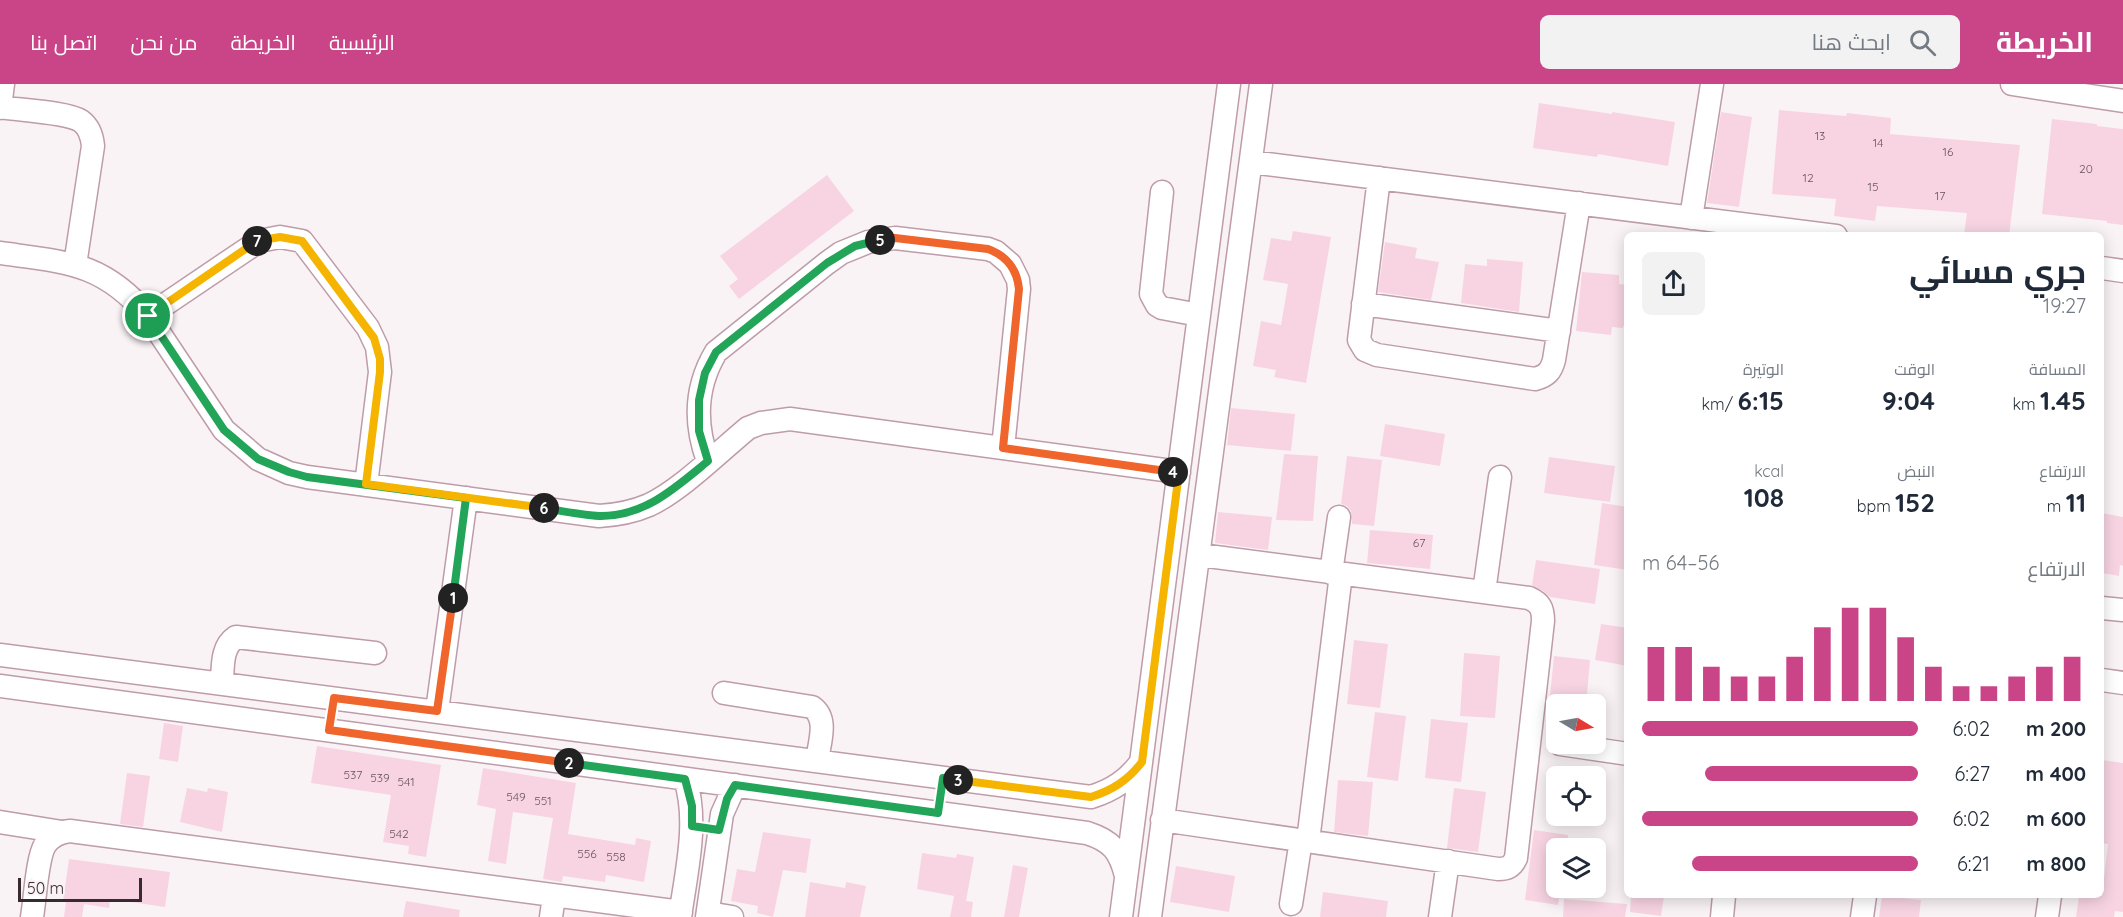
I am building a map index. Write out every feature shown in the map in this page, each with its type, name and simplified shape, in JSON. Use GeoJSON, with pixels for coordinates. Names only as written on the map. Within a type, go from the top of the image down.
{"type":"FeatureCollection","features":[{"type":"Feature","properties":{"kind":"street"},"geometry":{"type":"LineString","coordinates":[[3,84],[0,107],[72,117],[83,122],[91,133],[93,146],[75,265]]}},
{"type":"Feature","properties":{"kind":"street"},"geometry":{"type":"LineString","coordinates":[[1121,917],[1229,84]]}},
{"type":"Feature","properties":{"kind":"street"},"geometry":{"type":"LineString","coordinates":[[1150,917],[1261,84]]}},
{"type":"Feature","properties":{"kind":"street"},"geometry":{"type":"LineString","coordinates":[[1704,224],[1712,84]]}},
{"type":"Feature","properties":{"kind":"street"},"geometry":{"type":"LineString","coordinates":[[2012,84],[2123,100]]}},
{"type":"Feature","properties":{"kind":"street"},"geometry":{"type":"LineString","coordinates":[[1251,162],[1579,204],[1704,224],[1792,232]]}},
{"type":"Feature","properties":{"kind":"street"},"geometry":{"type":"LineString","coordinates":[[1379,178],[1359,339],[1365,350],[1377,355],[1535,379],[1544,376],[1552,369],[1579,204]]}},
{"type":"Feature","properties":{"kind":"street"},"geometry":{"type":"LineString","coordinates":[[1162,192],[1151,294],[1157,305],[1162,308],[1199,315]]}},
{"type":"Feature","properties":{"kind":"street"},"geometry":{"type":"LineString","coordinates":[[148,316],[259,241],[280,237],[302,241],[368,328],[378,347],[380,372],[366,484]]}},
{"type":"Feature","properties":{"kind":"street"},"geometry":{"type":"LineString","coordinates":[[708,461],[699,431],[699,400],[705,373],[716,352],[841,254],[868,242],[895,238],[988,249],[1004,257],[1015,272],[1019,289],[1003,448]]}},
{"type":"Feature","properties":{"kind":"street"},"geometry":{"type":"LineString","coordinates":[[0,253],[75,265],[89,269],[114,282],[135,300],[148,316],[224,430],[258,459],[307,477],[599,516],[632,511],[659,500],[748,428],[768,421],[790,419],[1179,472]]}},
{"type":"Feature","properties":{"kind":"street"},"geometry":{"type":"LineString","coordinates":[[2104,268],[2123,271]]}},
{"type":"Feature","properties":{"kind":"street"},"geometry":{"type":"LineString","coordinates":[[1363,304],[1559,331]]}},
{"type":"Feature","properties":{"kind":"street"},"geometry":{"type":"LineString","coordinates":[[1484,592],[1500,477]]}},
{"type":"Feature","properties":{"kind":"street"},"geometry":{"type":"LineString","coordinates":[[437,711],[466,498]]}},
{"type":"Feature","properties":{"kind":"street"},"geometry":{"type":"LineString","coordinates":[[1291,904],[1305,840],[1336,573],[1339,517]]}},
{"type":"Feature","properties":{"kind":"street"},"geometry":{"type":"LineString","coordinates":[[1162,820],[1498,869],[1506,869],[1513,865],[1516,858],[1543,611],[1538,602],[1528,598],[1200,555]]}},
{"type":"Feature","properties":{"kind":"street"},"geometry":{"type":"LineString","coordinates":[[2104,608],[2123,610]]}},
{"type":"Feature","properties":{"kind":"street"},"geometry":{"type":"LineString","coordinates":[[222,683],[225,649],[236,637],[375,652]]}},
{"type":"Feature","properties":{"kind":"street"},"geometry":{"type":"LineString","coordinates":[[0,655],[1091,797],[1120,785],[1142,762]]}},
{"type":"Feature","properties":{"kind":"street"},"geometry":{"type":"LineString","coordinates":[[2104,680],[2123,683]]}},
{"type":"Feature","properties":{"kind":"street"},"geometry":{"type":"LineString","coordinates":[[0,686],[1087,833],[1102,838],[1114,848],[1122,861],[1126,876]]}},
{"type":"Feature","properties":{"kind":"street"},"geometry":{"type":"LineString","coordinates":[[724,693],[812,707],[819,713],[822,725],[817,761]]}},
{"type":"Feature","properties":{"kind":"street"},"geometry":{"type":"LineString","coordinates":[[329,730],[334,698]]}},
{"type":"Feature","properties":{"kind":"street"},"geometry":{"type":"LineString","coordinates":[[1530,740],[1546,742]]}},
{"type":"Feature","properties":{"kind":"street"},"geometry":{"type":"LineString","coordinates":[[1606,751],[1624,753]]}},
{"type":"Feature","properties":{"kind":"street"},"geometry":{"type":"LineString","coordinates":[[938,813],[943,778]]}},
{"type":"Feature","properties":{"kind":"street"},"geometry":{"type":"LineString","coordinates":[[0,822],[553,906],[680,915],[692,826],[692,806],[685,779]]}},
{"type":"Feature","properties":{"kind":"street"},"geometry":{"type":"LineString","coordinates":[[732,917],[707,915],[719,830],[727,799],[735,785]]}},
{"type":"Feature","properties":{"kind":"street"},"geometry":{"type":"LineString","coordinates":[[692,826],[719,830]]}},
{"type":"Feature","properties":{"kind":"street"},"geometry":{"type":"LineString","coordinates":[[32,917],[45,845],[52,837],[62,832]]}},
{"type":"Feature","properties":{"kind":"street"},"geometry":{"type":"LineString","coordinates":[[1440,917],[1448,861]]}},
{"type":"Feature","properties":{"kind":"street"},"geometry":{"type":"LineString","coordinates":[[1722,917],[1724,898]]}},
{"type":"Feature","properties":{"kind":"street"},"geometry":{"type":"LineString","coordinates":[[1862,917],[1865,898]]}},
{"type":"Feature","properties":{"kind":"street"},"geometry":{"type":"LineString","coordinates":[[2047,917],[2050,898]]}},
{"type":"Feature","properties":{"kind":"building"},"geometry":{"type":"Polygon","coordinates":[[[1539,103],[1675,122],[1668,166],[1598,154],[1597,157],[1533,148],[1539,103]]]}},
{"type":"Feature","properties":{"kind":"building"},"geometry":{"type":"Polygon","coordinates":[[[1779,110],[1846,116],[1847,113],[1891,118],[1890,134],[2020,145],[2009,232],[1964,232],[1967,213],[1877,206],[1875,221],[1834,216],[1836,199],[1772,194],[1779,110]]]}},
{"type":"Feature","properties":{"kind":"building"},"geometry":{"type":"Polygon","coordinates":[[[1721,112],[1752,117],[1739,207],[1707,203],[1721,112]]]}},
{"type":"Feature","properties":{"kind":"building"},"geometry":{"type":"Polygon","coordinates":[[[2052,119],[2123,129],[2123,225],[2107,223],[2107,221],[2042,214],[2052,119]]]}},
{"type":"Feature","properties":{"kind":"building"},"geometry":{"type":"Polygon","coordinates":[[[827,175],[854,211],[739,299],[729,286],[738,279],[720,256],[827,175]]]}},
{"type":"Feature","properties":{"kind":"building"},"geometry":{"type":"Polygon","coordinates":[[[1293,231],[1331,237],[1306,383],[1274,377],[1276,370],[1253,366],[1261,321],[1281,325],[1288,284],[1263,280],[1271,238],[1291,241],[1293,231]]]}},
{"type":"Feature","properties":{"kind":"building"},"geometry":{"type":"Polygon","coordinates":[[[1385,242],[1417,248],[1415,258],[1439,262],[1431,300],[1378,292],[1385,242]]]}},
{"type":"Feature","properties":{"kind":"building"},"geometry":{"type":"Polygon","coordinates":[[[1487,259],[1523,262],[1519,312],[1461,303],[1465,264],[1487,266],[1487,259]]]}},
{"type":"Feature","properties":{"kind":"building"},"geometry":{"type":"Polygon","coordinates":[[[1582,272],[1619,275],[1619,284],[1624,285],[1623,328],[1612,327],[1611,335],[1576,331],[1582,272]]]}},
{"type":"Feature","properties":{"kind":"building"},"geometry":{"type":"Polygon","coordinates":[[[1231,408],[1295,414],[1291,451],[1227,445],[1231,408]]]}},
{"type":"Feature","properties":{"kind":"building"},"geometry":{"type":"Polygon","coordinates":[[[1385,424],[1445,434],[1440,466],[1380,456],[1385,424]]]}},
{"type":"Feature","properties":{"kind":"building"},"geometry":{"type":"Polygon","coordinates":[[[1284,454],[1318,456],[1313,521],[1276,520],[1284,454]]]}},
{"type":"Feature","properties":{"kind":"building"},"geometry":{"type":"Polygon","coordinates":[[[1347,456],[1382,460],[1374,526],[1352,524],[1351,511],[1347,506],[1341,504],[1347,456]]]}},
{"type":"Feature","properties":{"kind":"building"},"geometry":{"type":"Polygon","coordinates":[[[1549,457],[1615,466],[1610,502],[1544,493],[1549,457]]]}},
{"type":"Feature","properties":{"kind":"building"},"geometry":{"type":"Polygon","coordinates":[[[1602,503],[1624,506],[1624,569],[1594,565],[1602,503]]]}},
{"type":"Feature","properties":{"kind":"building"},"geometry":{"type":"Polygon","coordinates":[[[1218,512],[1272,517],[1268,550],[1215,543],[1218,512]]]}},
{"type":"Feature","properties":{"kind":"building"},"geometry":{"type":"Polygon","coordinates":[[[2104,513],[2123,517],[2123,566],[2120,565],[2119,576],[2104,573],[2104,513]]]}},
{"type":"Feature","properties":{"kind":"building"},"geometry":{"type":"Polygon","coordinates":[[[1370,530],[1433,535],[1430,569],[1367,563],[1370,530]]]}},
{"type":"Feature","properties":{"kind":"building"},"geometry":{"type":"Polygon","coordinates":[[[1536,560],[1600,569],[1595,604],[1550,597],[1532,585],[1536,560]]]}},
{"type":"Feature","properties":{"kind":"building"},"geometry":{"type":"Polygon","coordinates":[[[1601,624],[1624,627],[1624,665],[1595,660],[1601,624]]]}},
{"type":"Feature","properties":{"kind":"building"},"geometry":{"type":"Polygon","coordinates":[[[1354,640],[1388,644],[1380,708],[1347,704],[1354,640]]]}},
{"type":"Feature","properties":{"kind":"building"},"geometry":{"type":"Polygon","coordinates":[[[1464,653],[1500,656],[1495,718],[1460,716],[1464,653]]]}},
{"type":"Feature","properties":{"kind":"building"},"geometry":{"type":"Polygon","coordinates":[[[1554,656],[1590,660],[1587,694],[1550,694],[1554,656]]]}},
{"type":"Feature","properties":{"kind":"building"},"geometry":{"type":"Polygon","coordinates":[[[1375,712],[1406,716],[1398,781],[1367,777],[1375,712]]]}},
{"type":"Feature","properties":{"kind":"building"},"geometry":{"type":"Polygon","coordinates":[[[1431,719],[1468,723],[1461,782],[1425,778],[1431,719]]]}},
{"type":"Feature","properties":{"kind":"building"},"geometry":{"type":"Polygon","coordinates":[[[164,723],[183,726],[178,762],[159,759],[164,723]]]}},
{"type":"Feature","properties":{"kind":"building"},"geometry":{"type":"Polygon","coordinates":[[[317,746],[441,765],[426,857],[408,854],[409,846],[383,842],[391,795],[311,783],[317,746]]]}},
{"type":"Feature","properties":{"kind":"building"},"geometry":{"type":"Polygon","coordinates":[[[2104,760],[2123,763],[2123,912],[2115,911],[2114,917],[2076,917],[2079,898],[2104,898],[2108,844],[2104,843],[2104,760]]]}},
{"type":"Feature","properties":{"kind":"building"},"geometry":{"type":"Polygon","coordinates":[[[483,768],[576,783],[568,834],[635,845],[636,838],[651,841],[644,882],[606,875],[605,882],[563,876],[562,882],[543,879],[553,818],[513,812],[506,864],[488,861],[496,809],[477,805],[483,768]]]}},
{"type":"Feature","properties":{"kind":"building"},"geometry":{"type":"Polygon","coordinates":[[[127,773],[150,776],[143,827],[120,824],[127,773]]]}},
{"type":"Feature","properties":{"kind":"building"},"geometry":{"type":"Polygon","coordinates":[[[1338,780],[1373,782],[1368,836],[1334,832],[1338,780]]]}},
{"type":"Feature","properties":{"kind":"building"},"geometry":{"type":"Polygon","coordinates":[[[187,788],[207,792],[208,788],[228,792],[222,832],[180,822],[187,788]]]}},
{"type":"Feature","properties":{"kind":"building"},"geometry":{"type":"Polygon","coordinates":[[[1454,788],[1486,792],[1478,852],[1447,848],[1454,788]]]}},
{"type":"Feature","properties":{"kind":"building"},"geometry":{"type":"Polygon","coordinates":[[[1534,830],[1568,835],[1568,838],[1546,838],[1546,898],[1559,898],[1558,905],[1525,900],[1534,830]]]}},
{"type":"Feature","properties":{"kind":"building"},"geometry":{"type":"Polygon","coordinates":[[[763,832],[811,839],[806,873],[783,870],[773,917],[757,913],[758,906],[731,901],[737,869],[755,872],[763,832]]]}},
{"type":"Feature","properties":{"kind":"building"},"geometry":{"type":"Polygon","coordinates":[[[922,853],[956,858],[957,854],[974,857],[966,901],[973,902],[971,917],[950,917],[954,896],[917,889],[922,853]]]}},
{"type":"Feature","properties":{"kind":"building"},"geometry":{"type":"Polygon","coordinates":[[[69,859],[170,872],[165,907],[110,899],[109,908],[84,904],[82,917],[64,917],[66,902],[63,901],[69,859]]]}},
{"type":"Feature","properties":{"kind":"building"},"geometry":{"type":"Polygon","coordinates":[[[1013,865],[1028,868],[1019,917],[1004,917],[1013,865]]]}},
{"type":"Feature","properties":{"kind":"building"},"geometry":{"type":"Polygon","coordinates":[[[1176,866],[1235,876],[1229,912],[1170,902],[1176,866]]]}},
{"type":"Feature","properties":{"kind":"building"},"geometry":{"type":"Polygon","coordinates":[[[810,882],[845,888],[846,882],[866,886],[860,917],[805,917],[810,882]]]}},
{"type":"Feature","properties":{"kind":"building"},"geometry":{"type":"Polygon","coordinates":[[[1323,892],[1388,901],[1386,917],[1320,917],[1323,892]]]}},
{"type":"Feature","properties":{"kind":"building"},"geometry":{"type":"Polygon","coordinates":[[[1631,898],[1664,898],[1661,916],[1630,912],[1631,898]]]}},
{"type":"Feature","properties":{"kind":"building"},"geometry":{"type":"Polygon","coordinates":[[[1882,898],[1921,900],[1919,917],[1879,917],[1882,898]]]}},
{"type":"Feature","properties":{"kind":"building"},"geometry":{"type":"Polygon","coordinates":[[[1564,899],[1627,904],[1625,917],[1563,917],[1564,899]]]}},
{"type":"Feature","properties":{"kind":"building"},"geometry":{"type":"Polygon","coordinates":[[[406,901],[460,910],[459,917],[403,917],[406,901]]]}},
{"type":"Feature","properties":{"kind":"route"},"geometry":{"type":"LineString","coordinates":[[280,237],[302,241],[368,328],[378,347],[380,372],[366,484],[599,516],[632,511],[659,500],[708,461],[699,431],[699,400],[705,373],[716,352],[827,263],[855,246],[895,238],[988,249],[996,252],[1004,257],[1015,272],[1019,289],[1003,448],[1179,472],[1142,762],[1120,785],[1091,797],[943,778],[938,813],[735,785],[727,799],[719,830],[692,826],[690,792],[685,779],[329,730],[334,698],[437,711],[466,498],[307,477],[258,459],[234,441],[224,430],[148,316],[259,241],[280,237]]}}]}
